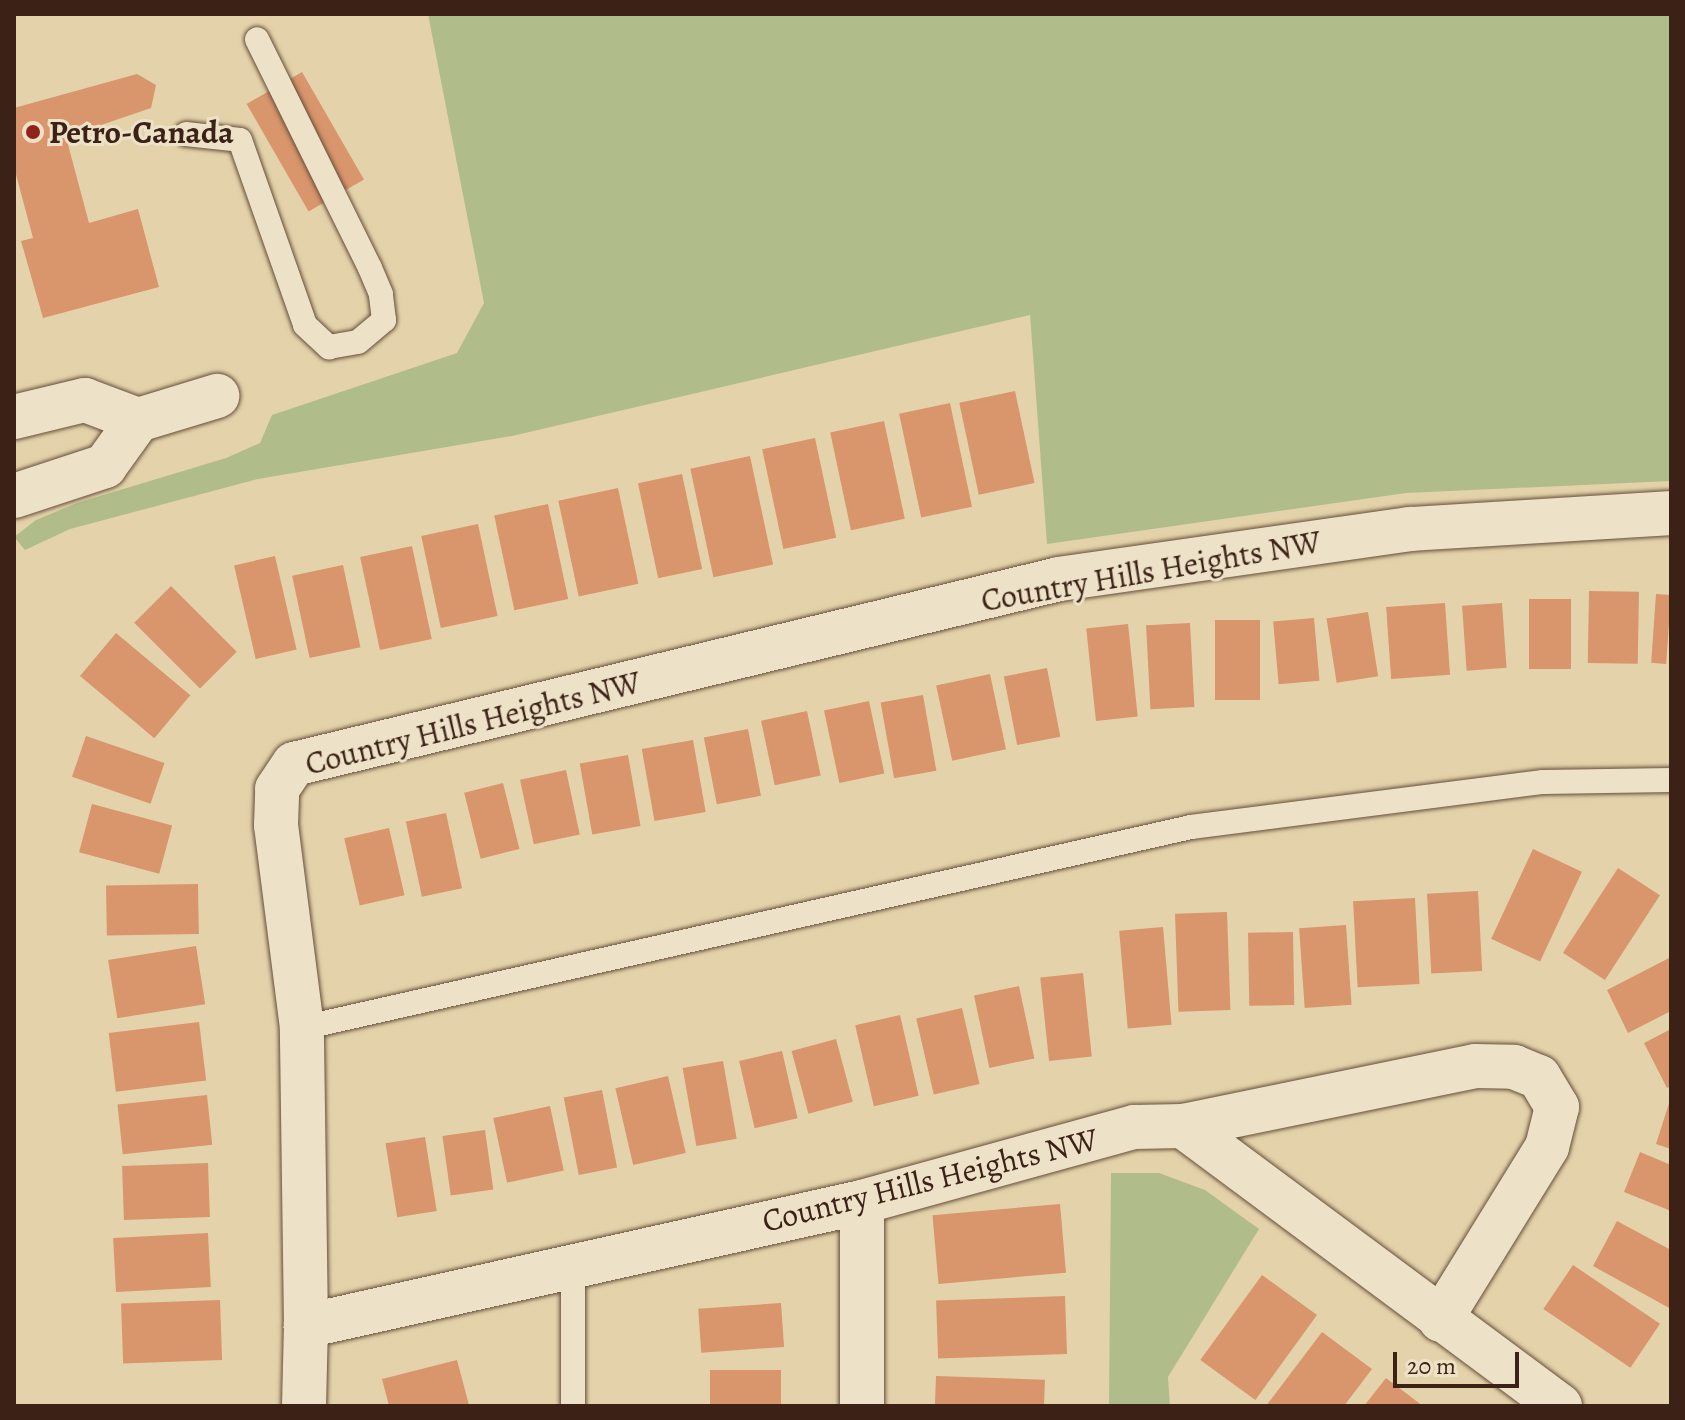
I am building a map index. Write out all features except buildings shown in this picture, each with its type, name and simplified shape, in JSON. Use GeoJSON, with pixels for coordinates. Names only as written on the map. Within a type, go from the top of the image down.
{"type":"FeatureCollection","features":[{"type":"Feature","properties":{"kind":"street"},"geometry":{"type":"LineString","coordinates":[[14,496],[105,466],[138,420],[217,396]]}},
{"type":"Feature","properties":{"kind":"street"},"geometry":{"type":"LineString","coordinates":[[14,417],[85,400],[138,420]]}},
{"type":"Feature","properties":{"kind":"street","name":"Country Hills Heights NW"},"geometry":{"type":"LineString","coordinates":[[1440,1320],[1547,1147],[1557,1107],[1539,1077],[1514,1067],[1475,1066],[1183,1126],[1134,1127],[862,1202],[306,1326],[302,1028],[276,825],[277,789],[294,764],[1059,579],[1410,529],[1671,513]]}},
{"type":"Feature","properties":{"kind":"street"},"geometry":{"type":"LineString","coordinates":[[1183,1126],[1440,1320],[1560,1406]]}},
{"type":"Feature","properties":{"kind":"street"},"geometry":{"type":"LineString","coordinates":[[862,1202],[862,1406]]}},
{"type":"Feature","properties":{"kind":"street"},"geometry":{"type":"LineString","coordinates":[[304,1406],[306,1326]]}},
{"type":"Feature","properties":{"kind":"lane"},"geometry":{"type":"LineString","coordinates":[[186,134],[240,140],[305,325],[329,347],[358,342],[384,320],[381,294],[370,268],[257,39]]}},
{"type":"Feature","properties":{"kind":"lane"},"geometry":{"type":"LineString","coordinates":[[302,1028],[1191,827],[1543,782],[1671,780]]}},
{"type":"Feature","properties":{"kind":"lane"},"geometry":{"type":"LineString","coordinates":[[573,1266],[573,1406]]}},
{"type":"Feature","properties":{"kind":"green space"},"geometry":{"type":"Polygon","coordinates":[[[428,14],[1671,14],[1671,481],[1406,493],[1047,544],[1030,315],[512,436],[258,479],[70,529],[25,550],[14,537],[36,520],[77,503],[226,458],[260,443],[272,415],[457,353],[484,303],[428,14]]]}},
{"type":"Feature","properties":{"kind":"green space"},"geometry":{"type":"Polygon","coordinates":[[[1111,1173],[1159,1173],[1205,1190],[1259,1229],[1168,1377],[1170,1406],[1109,1406],[1111,1173]]]}},
{"type":"Feature","properties":{"kind":"place","name":"Petro-Canada"},"geometry":{"type":"Point","coordinates":[33,132]}}]}
